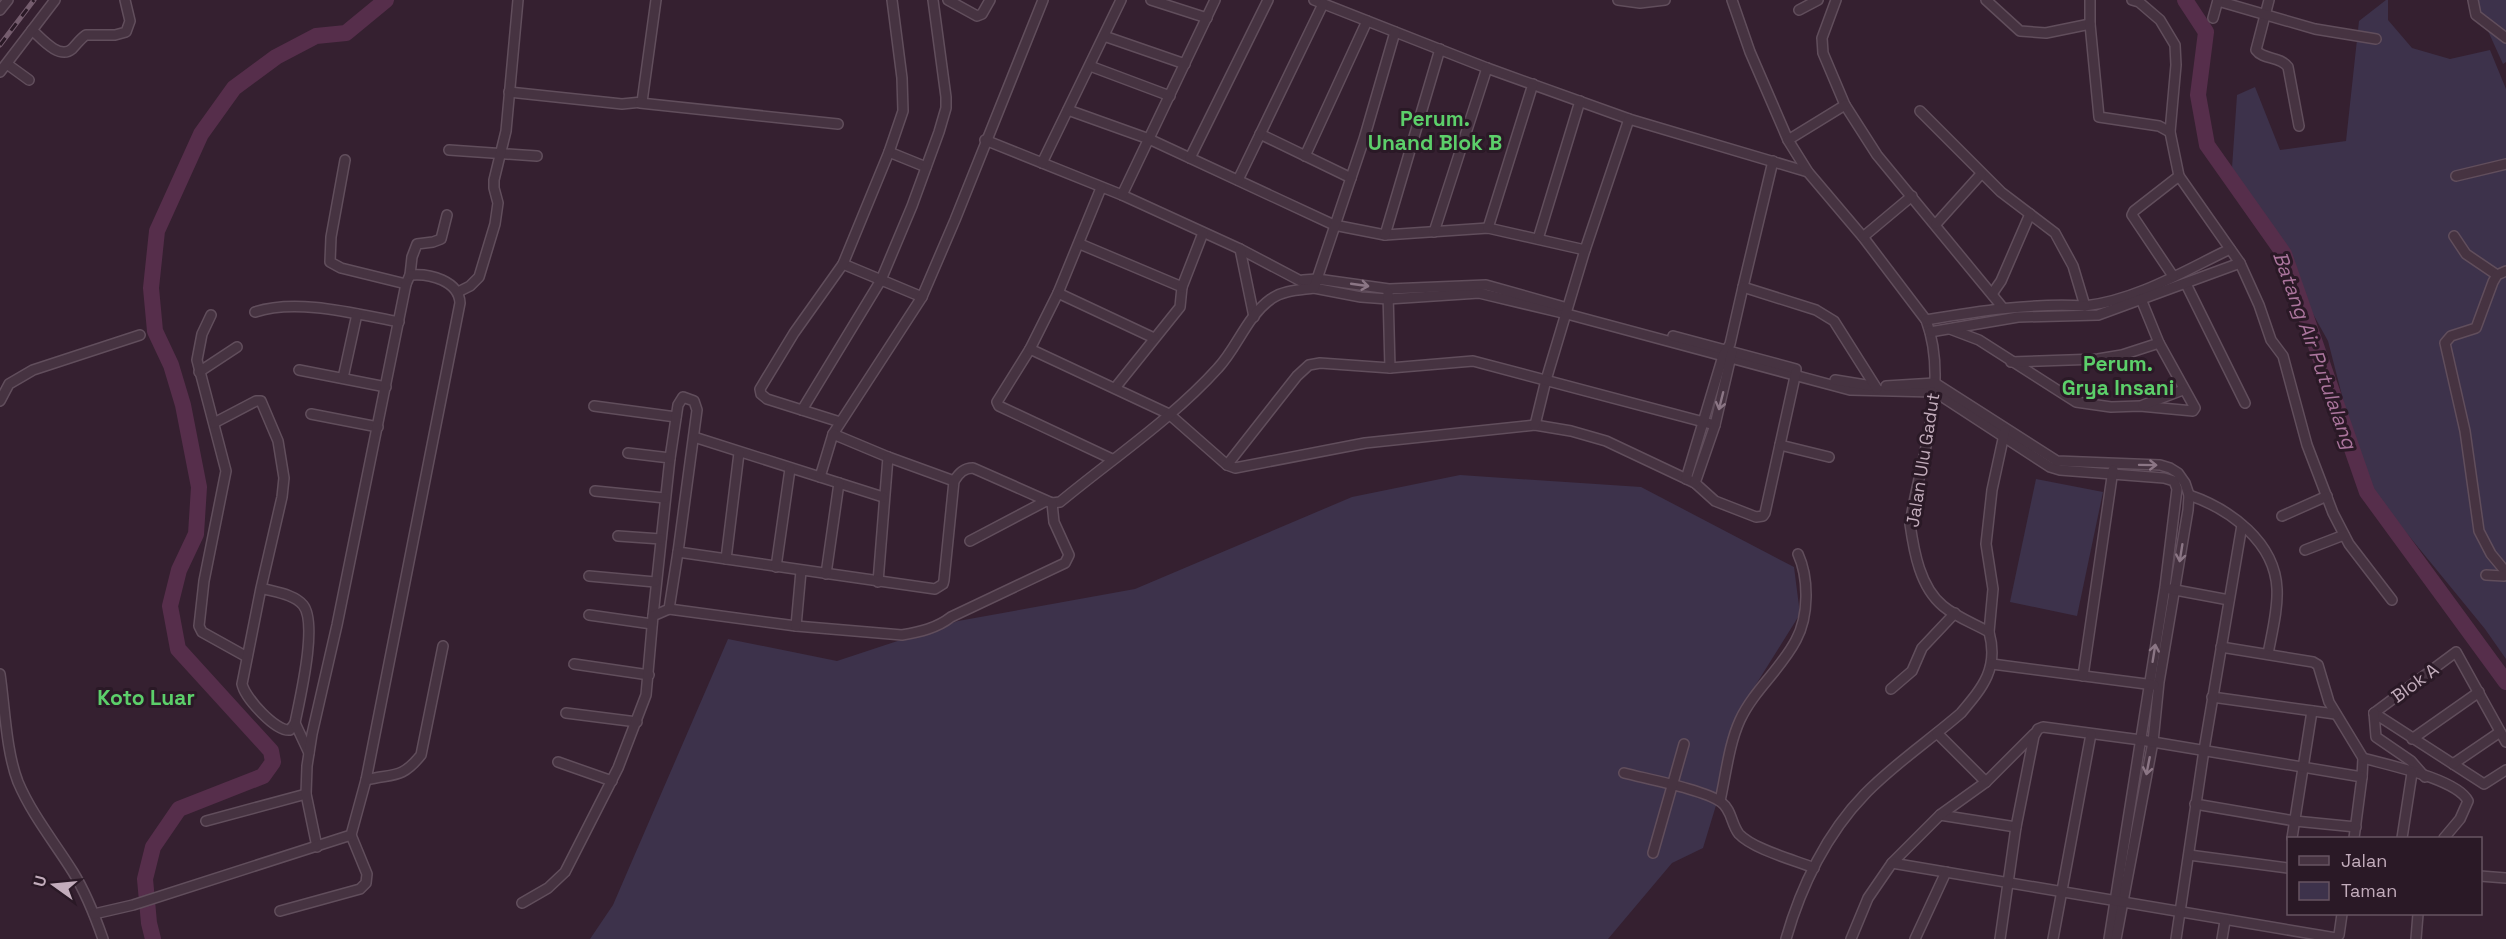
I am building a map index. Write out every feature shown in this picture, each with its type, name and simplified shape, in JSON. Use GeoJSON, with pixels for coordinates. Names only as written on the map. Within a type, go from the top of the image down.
{"type":"FeatureCollection","features":[{"type":"Feature","properties":{"kind":"street"},"geometry":{"type":"LineString","coordinates":[[0,10],[8,0]]}},
{"type":"Feature","properties":{"kind":"street"},"geometry":{"type":"LineString","coordinates":[[0,72],[55,0]]}},
{"type":"Feature","properties":{"kind":"street"},"geometry":{"type":"LineString","coordinates":[[32,30],[54,49],[63,53],[68,52],[86,35],[115,35],[126,32],[130,21],[125,0]]}},
{"type":"Feature","properties":{"kind":"street"},"geometry":{"type":"LineString","coordinates":[[458,292],[470,286],[479,277],[495,224],[498,202],[494,180],[506,131],[518,0]]}},
{"type":"Feature","properties":{"kind":"street"},"geometry":{"type":"LineString","coordinates":[[640,103],[646,88],[656,0]]}},
{"type":"Feature","properties":{"kind":"street"},"geometry":{"type":"LineString","coordinates":[[840,422],[767,399],[761,394],[760,385],[843,264],[889,152],[903,111],[902,78],[892,0]]}},
{"type":"Feature","properties":{"kind":"street"},"geometry":{"type":"LineString","coordinates":[[802,410],[880,280],[926,167],[946,108],[933,0]]}},
{"type":"Feature","properties":{"kind":"street"},"geometry":{"type":"LineString","coordinates":[[948,0],[977,16],[982,14],[990,0]]}},
{"type":"Feature","properties":{"kind":"street"},"geometry":{"type":"LineString","coordinates":[[1042,163],[1121,0]]}},
{"type":"Feature","properties":{"kind":"street"},"geometry":{"type":"LineString","coordinates":[[1151,0],[1207,18]]}},
{"type":"Feature","properties":{"kind":"street"},"geometry":{"type":"LineString","coordinates":[[1122,195],[1215,0]]}},
{"type":"Feature","properties":{"kind":"street"},"geometry":{"type":"LineString","coordinates":[[1190,158],[1268,0]]}},
{"type":"Feature","properties":{"kind":"street"},"geometry":{"type":"LineString","coordinates":[[1618,0],[1640,3],[1665,0]]}},
{"type":"Feature","properties":{"kind":"street","name":"Jalan Ulu Gadut"},"geometry":{"type":"LineString","coordinates":[[1732,0],[1750,52],[1788,140],[1809,172],[1863,237],[1926,320],[1930,332],[1935,388],[1910,524],[1916,560],[1932,594],[1944,607],[1989,632]]}},
{"type":"Feature","properties":{"kind":"street"},"geometry":{"type":"LineString","coordinates":[[1799,10],[1818,0]]}},
{"type":"Feature","properties":{"kind":"street"},"geometry":{"type":"LineString","coordinates":[[1836,0],[1822,38],[1823,53],[1845,105],[1877,155],[2003,308]]}},
{"type":"Feature","properties":{"kind":"street"},"geometry":{"type":"LineString","coordinates":[[1986,0],[2020,32],[2046,33],[2090,24]]}},
{"type":"Feature","properties":{"kind":"street"},"geometry":{"type":"LineString","coordinates":[[2090,0],[2090,24],[2099,117],[2159,126],[2170,132]]}},
{"type":"Feature","properties":{"kind":"street"},"geometry":{"type":"LineString","coordinates":[[2132,0],[2139,2],[2160,20],[2175,45],[2176,65],[2170,132],[2179,176],[2240,263],[2259,305],[2271,340],[2283,356],[2307,445],[2344,535],[2392,600]]}},
{"type":"Feature","properties":{"kind":"street"},"geometry":{"type":"LineString","coordinates":[[2269,0],[2256,50],[2260,54],[2282,60],[2288,67],[2299,126]]}},
{"type":"Feature","properties":{"kind":"street"},"geometry":{"type":"LineString","coordinates":[[2473,0],[2476,15],[2506,38]]}},
{"type":"Feature","properties":{"kind":"street"},"geometry":{"type":"LineString","coordinates":[[820,477],[833,434],[922,297],[955,220],[1040,1]]}},
{"type":"Feature","properties":{"kind":"street"},"geometry":{"type":"LineString","coordinates":[[2213,18],[2218,1],[2315,28],[2376,39]]}},
{"type":"Feature","properties":{"kind":"street"},"geometry":{"type":"LineString","coordinates":[[1238,180],[1318,2],[1487,68],[1629,119],[1809,172]]}},
{"type":"Feature","properties":{"kind":"street"},"geometry":{"type":"LineString","coordinates":[[1305,156],[1367,21]]}},
{"type":"Feature","properties":{"kind":"street"},"geometry":{"type":"LineString","coordinates":[[1316,284],[1395,32]]}},
{"type":"Feature","properties":{"kind":"street"},"geometry":{"type":"LineString","coordinates":[[1104,36],[1185,64]]}},
{"type":"Feature","properties":{"kind":"street"},"geometry":{"type":"LineString","coordinates":[[1385,235],[1440,49]]}},
{"type":"Feature","properties":{"kind":"street"},"geometry":{"type":"LineString","coordinates":[[6,64],[29,80]]}},
{"type":"Feature","properties":{"kind":"street"},"geometry":{"type":"LineString","coordinates":[[1090,66],[1170,96]]}},
{"type":"Feature","properties":{"kind":"street"},"geometry":{"type":"LineString","coordinates":[[1434,232],[1487,68]]}},
{"type":"Feature","properties":{"kind":"street"},"geometry":{"type":"LineString","coordinates":[[1488,228],[1533,84]]}},
{"type":"Feature","properties":{"kind":"street"},"geometry":{"type":"LineString","coordinates":[[509,92],[838,124]]}},
{"type":"Feature","properties":{"kind":"street"},"geometry":{"type":"LineString","coordinates":[[1538,239],[1580,101]]}},
{"type":"Feature","properties":{"kind":"street"},"geometry":{"type":"LineString","coordinates":[[1788,140],[1845,105]]}},
{"type":"Feature","properties":{"kind":"street"},"geometry":{"type":"LineString","coordinates":[[1068,110],[1149,139],[1334,225],[1385,235],[1488,228],[1585,250]]}},
{"type":"Feature","properties":{"kind":"street"},"geometry":{"type":"LineString","coordinates":[[1920,111],[1981,174],[2013,203],[2047,225],[2062,242],[2085,306]]}},
{"type":"Feature","properties":{"kind":"street"},"geometry":{"type":"LineString","coordinates":[[1535,425],[1585,250],[1629,119]]}},
{"type":"Feature","properties":{"kind":"street"},"geometry":{"type":"LineString","coordinates":[[1260,134],[1351,178]]}},
{"type":"Feature","properties":{"kind":"street"},"geometry":{"type":"LineString","coordinates":[[986,140],[1122,195],[1240,249],[1301,280],[1361,297],[1486,285],[1568,311],[1728,352],[1850,390],[1935,388],[2005,432],[2057,461],[2160,465],[2170,468],[2178,473],[2190,495],[2217,506],[2242,525],[2267,552],[2276,576],[2277,602],[2268,654]]}},
{"type":"Feature","properties":{"kind":"street"},"geometry":{"type":"LineString","coordinates":[[449,150],[537,156]]}},
{"type":"Feature","properties":{"kind":"street"},"geometry":{"type":"LineString","coordinates":[[889,152],[926,167]]}},
{"type":"Feature","properties":{"kind":"street"},"geometry":{"type":"LineString","coordinates":[[280,911],[360,889],[366,883],[367,874],[351,835],[366,780],[460,303],[458,292],[444,281],[408,279],[341,268],[330,262],[331,237],[345,160]]}},
{"type":"Feature","properties":{"kind":"street"},"geometry":{"type":"LineString","coordinates":[[1695,483],[1715,424],[1728,352],[1773,161]]}},
{"type":"Feature","properties":{"kind":"street"},"geometry":{"type":"LineString","coordinates":[[2456,176],[2506,164]]}},
{"type":"Feature","properties":{"kind":"street"},"geometry":{"type":"LineString","coordinates":[[1936,225],[1981,174]]}},
{"type":"Feature","properties":{"kind":"street"},"geometry":{"type":"LineString","coordinates":[[2173,276],[2132,215],[2134,211],[2179,176]]}},
{"type":"Feature","properties":{"kind":"street"},"geometry":{"type":"LineString","coordinates":[[1101,188],[1058,293],[1030,349],[997,404],[1112,459]]}},
{"type":"Feature","properties":{"kind":"street"},"geometry":{"type":"LineString","coordinates":[[1863,237],[1912,196]]}},
{"type":"Feature","properties":{"kind":"street"},"geometry":{"type":"LineString","coordinates":[[1992,294],[2001,281],[2030,214]]}},
{"type":"Feature","properties":{"kind":"street"},"geometry":{"type":"LineString","coordinates":[[316,847],[306,795],[309,753],[415,247],[422,242],[433,242],[441,238],[447,215]]}},
{"type":"Feature","properties":{"kind":"street"},"geometry":{"type":"LineString","coordinates":[[1115,388],[1180,307],[1182,287],[1203,233]]}},
{"type":"Feature","properties":{"kind":"street"},"geometry":{"type":"LineString","coordinates":[[2454,236],[2466,254],[2496,275]]}},
{"type":"Feature","properties":{"kind":"street"},"geometry":{"type":"LineString","coordinates":[[1080,244],[1182,287]]}},
{"type":"Feature","properties":{"kind":"street"},"geometry":{"type":"LineString","coordinates":[[1240,249],[1254,317]]}},
{"type":"Feature","properties":{"kind":"street"},"geometry":{"type":"LineString","coordinates":[[1926,320],[2003,308],[2053,304],[2085,306],[2113,302],[2230,249]]}},
{"type":"Feature","properties":{"kind":"street"},"geometry":{"type":"LineString","coordinates":[[1930,332],[2018,317],[2098,315],[2240,263]]}},
{"type":"Feature","properties":{"kind":"street"},"geometry":{"type":"LineString","coordinates":[[843,264],[922,297]]}},
{"type":"Feature","properties":{"kind":"street"},"geometry":{"type":"LineString","coordinates":[[2486,575],[2504,576],[2506,573],[2491,554],[2478,531],[2465,431],[2445,343],[2451,336],[2476,328],[2496,275],[2506,271]]}},
{"type":"Feature","properties":{"kind":"street"},"geometry":{"type":"LineString","coordinates":[[678,552],[935,589],[943,584],[954,481],[967,468],[973,468],[1049,502],[1060,502],[1169,414],[1219,368],[1254,317],[1270,299],[1316,284]]}},
{"type":"Feature","properties":{"kind":"street"},"geometry":{"type":"LineString","coordinates":[[2187,284],[2245,403]]}},
{"type":"Feature","properties":{"kind":"street"},"geometry":{"type":"LineString","coordinates":[[1743,286],[1825,314],[1834,321],[1877,389]]}},
{"type":"Feature","properties":{"kind":"street"},"geometry":{"type":"LineString","coordinates":[[1058,293],[1154,338]]}},
{"type":"Feature","properties":{"kind":"street"},"geometry":{"type":"LineString","coordinates":[[1388,294],[1390,368]]}},
{"type":"Feature","properties":{"kind":"street"},"geometry":{"type":"LineString","coordinates":[[1950,329],[1979,340],[2076,402],[2111,407],[2140,406],[2194,411],[2195,408],[2159,343],[2141,299]]}},
{"type":"Feature","properties":{"kind":"street"},"geometry":{"type":"LineString","coordinates":[[255,312],[279,307],[303,307],[399,322]]}},
{"type":"Feature","properties":{"kind":"street"},"geometry":{"type":"LineString","coordinates":[[343,378],[357,314]]}},
{"type":"Feature","properties":{"kind":"street"},"geometry":{"type":"LineString","coordinates":[[211,315],[198,346],[199,372],[226,471],[204,581],[199,626],[202,632],[247,657]]}},
{"type":"Feature","properties":{"kind":"street"},"geometry":{"type":"LineString","coordinates":[[0,401],[9,384],[33,370],[140,335]]}},
{"type":"Feature","properties":{"kind":"street"},"geometry":{"type":"LineString","coordinates":[[2011,362],[2098,359],[2122,355],[2159,343]]}},
{"type":"Feature","properties":{"kind":"street"},"geometry":{"type":"LineString","coordinates":[[199,372],[237,347]]}},
{"type":"Feature","properties":{"kind":"street"},"geometry":{"type":"LineString","coordinates":[[1030,349],[1169,414],[1227,465],[1239,468],[1365,443],[1535,425],[1571,431],[1606,441],[1686,478],[1715,501],[1756,517],[1763,516],[1796,372]]}},
{"type":"Feature","properties":{"kind":"street"},"geometry":{"type":"LineString","coordinates":[[1686,478],[1728,352]]}},
{"type":"Feature","properties":{"kind":"street"},"geometry":{"type":"LineString","coordinates":[[1227,465],[1296,376],[1309,365],[1320,363],[1390,368],[1473,361],[1715,424]]}},
{"type":"Feature","properties":{"kind":"street"},"geometry":{"type":"LineString","coordinates":[[299,370],[386,387]]}},
{"type":"Feature","properties":{"kind":"street"},"geometry":{"type":"LineString","coordinates":[[2140,406],[2183,390]]}},
{"type":"Feature","properties":{"kind":"street"},"geometry":{"type":"LineString","coordinates":[[522,903],[548,888],[565,872],[612,781],[637,722],[646,695],[649,675],[653,620],[656,582],[665,498],[678,405],[683,397],[694,401],[697,410],[694,437],[673,599],[669,609],[653,620],[589,615]]}},
{"type":"Feature","properties":{"kind":"street"},"geometry":{"type":"LineString","coordinates":[[214,423],[256,401],[261,401],[278,441],[283,462],[282,497],[261,588],[243,684],[248,697],[279,728],[290,730],[296,723]]}},
{"type":"Feature","properties":{"kind":"street"},"geometry":{"type":"LineString","coordinates":[[594,406],[676,417]]}},
{"type":"Feature","properties":{"kind":"street"},"geometry":{"type":"LineString","coordinates":[[310,414],[378,427]]}},
{"type":"Feature","properties":{"kind":"street"},"geometry":{"type":"LineString","coordinates":[[2005,432],[2050,467],[2113,475],[2164,477],[2176,484],[2170,589]]}},
{"type":"Feature","properties":{"kind":"street"},"geometry":{"type":"LineString","coordinates":[[1786,939],[1814,868],[1828,840],[1847,814],[1866,792],[1961,713],[1983,686],[1992,664],[1993,648],[1989,632],[1993,589],[1986,544],[1992,490],[2005,432]]}},
{"type":"Feature","properties":{"kind":"street"},"geometry":{"type":"LineString","coordinates":[[833,434],[954,481]]}},
{"type":"Feature","properties":{"kind":"street"},"geometry":{"type":"LineString","coordinates":[[694,437],[883,497]]}},
{"type":"Feature","properties":{"kind":"street"},"geometry":{"type":"LineString","coordinates":[[1780,445],[1828,457]]}},
{"type":"Feature","properties":{"kind":"street"},"geometry":{"type":"LineString","coordinates":[[628,453],[670,458]]}},
{"type":"Feature","properties":{"kind":"street"},"geometry":{"type":"LineString","coordinates":[[726,559],[740,453]]}},
{"type":"Feature","properties":{"kind":"street"},"geometry":{"type":"LineString","coordinates":[[878,582],[888,457]]}},
{"type":"Feature","properties":{"kind":"street"},"geometry":{"type":"LineString","coordinates":[[2083,676],[2114,464]]}},
{"type":"Feature","properties":{"kind":"street"},"geometry":{"type":"LineString","coordinates":[[776,567],[790,469]]}},
{"type":"Feature","properties":{"kind":"street"},"geometry":{"type":"LineString","coordinates":[[826,574],[839,483]]}},
{"type":"Feature","properties":{"kind":"street"},"geometry":{"type":"LineString","coordinates":[[595,491],[665,498]]}},
{"type":"Feature","properties":{"kind":"street"},"geometry":{"type":"LineString","coordinates":[[2116,939],[2118,902],[2141,740],[2154,685],[2170,589],[2190,495]]}},
{"type":"Feature","properties":{"kind":"street"},"geometry":{"type":"LineString","coordinates":[[2282,516],[2327,496]]}},
{"type":"Feature","properties":{"kind":"street"},"geometry":{"type":"LineString","coordinates":[[970,541],[1049,502]]}},
{"type":"Feature","properties":{"kind":"street"},"geometry":{"type":"LineString","coordinates":[[669,609],[796,626],[902,635],[941,625],[951,617],[1065,563],[1069,555],[1056,529],[1049,502]]}},
{"type":"Feature","properties":{"kind":"street"},"geometry":{"type":"LineString","coordinates":[[2176,939],[2212,697],[2242,525]]}},
{"type":"Feature","properties":{"kind":"street"},"geometry":{"type":"LineString","coordinates":[[2305,550],[2344,535]]}},
{"type":"Feature","properties":{"kind":"street"},"geometry":{"type":"LineString","coordinates":[[618,536],[661,539]]}},
{"type":"Feature","properties":{"kind":"street"},"geometry":{"type":"LineString","coordinates":[[1720,801],[1734,735],[1741,718],[1797,640],[1807,592],[1802,562],[1798,554]]}},
{"type":"Feature","properties":{"kind":"street"},"geometry":{"type":"LineString","coordinates":[[796,626],[801,571]]}},
{"type":"Feature","properties":{"kind":"street"},"geometry":{"type":"LineString","coordinates":[[589,576],[656,582]]}},
{"type":"Feature","properties":{"kind":"street"},"geometry":{"type":"LineString","coordinates":[[261,588],[292,597],[302,603],[310,621],[296,723],[309,753]]}},
{"type":"Feature","properties":{"kind":"street"},"geometry":{"type":"LineString","coordinates":[[2170,589],[2229,600]]}},
{"type":"Feature","properties":{"kind":"street"},"geometry":{"type":"LineString","coordinates":[[1891,689],[1912,671],[1922,648],[1955,613]]}},
{"type":"Feature","properties":{"kind":"street"},"geometry":{"type":"LineString","coordinates":[[366,780],[401,774],[410,769],[420,755],[443,646]]}},
{"type":"Feature","properties":{"kind":"street"},"geometry":{"type":"LineString","coordinates":[[2221,647],[2316,663],[2329,702],[2363,758],[2354,837]]}},
{"type":"Feature","properties":{"kind":"street","name":"Blok A"},"geometry":{"type":"LineString","coordinates":[[2374,713],[2456,652],[2479,692]]}},
{"type":"Feature","properties":{"kind":"street"},"geometry":{"type":"LineString","coordinates":[[574,664],[649,675]]}},
{"type":"Feature","properties":{"kind":"street"},"geometry":{"type":"LineString","coordinates":[[1992,664],[2154,685]]}},
{"type":"Feature","properties":{"kind":"street"},"geometry":{"type":"LineString","coordinates":[[0,674],[2,710],[15,773],[26,799],[73,872],[94,914],[103,939]]}},
{"type":"Feature","properties":{"kind":"street"},"geometry":{"type":"LineString","coordinates":[[2109,939],[2153,742],[2154,685]]}},
{"type":"Feature","properties":{"kind":"street"},"geometry":{"type":"LineString","coordinates":[[2412,739],[2479,692],[2506,742]]}},
{"type":"Feature","properties":{"kind":"street"},"geometry":{"type":"LineString","coordinates":[[2212,697],[2335,714]]}},
{"type":"Feature","properties":{"kind":"street"},"geometry":{"type":"LineString","coordinates":[[2292,837],[2312,711]]}},
{"type":"Feature","properties":{"kind":"street"},"geometry":{"type":"LineString","coordinates":[[566,713],[637,722]]}},
{"type":"Feature","properties":{"kind":"street"},"geometry":{"type":"LineString","coordinates":[[2374,713],[2484,784],[2506,770]]}},
{"type":"Feature","properties":{"kind":"street"},"geometry":{"type":"LineString","coordinates":[[2374,713],[2376,737],[2411,761],[2425,777]]}},
{"type":"Feature","properties":{"kind":"street"},"geometry":{"type":"LineString","coordinates":[[1851,939],[1868,898],[1892,863],[1940,815],[1986,782],[2043,727],[2141,740],[2362,777]]}},
{"type":"Feature","properties":{"kind":"street"},"geometry":{"type":"LineString","coordinates":[[2000,939],[2016,828],[2036,732]]}},
{"type":"Feature","properties":{"kind":"street"},"geometry":{"type":"LineString","coordinates":[[2453,764],[2500,732]]}},
{"type":"Feature","properties":{"kind":"street"},"geometry":{"type":"LineString","coordinates":[[1937,733],[1986,782]]}},
{"type":"Feature","properties":{"kind":"street"},"geometry":{"type":"LineString","coordinates":[[2053,939],[2091,734]]}},
{"type":"Feature","properties":{"kind":"street"},"geometry":{"type":"LineString","coordinates":[[1653,853],[1684,744]]}},
{"type":"Feature","properties":{"kind":"street"},"geometry":{"type":"LineString","coordinates":[[2363,758],[2454,787],[2465,794],[2468,801],[2460,819],[2445,837]]}},
{"type":"Feature","properties":{"kind":"street"},"geometry":{"type":"LineString","coordinates":[[558,762],[612,781]]}},
{"type":"Feature","properties":{"kind":"street"},"geometry":{"type":"LineString","coordinates":[[1624,773],[1674,785],[1720,801],[1726,807],[1734,826],[1744,838],[1814,868]]}},
{"type":"Feature","properties":{"kind":"street"},"geometry":{"type":"LineString","coordinates":[[2402,837],[2412,773]]}},
{"type":"Feature","properties":{"kind":"street"},"geometry":{"type":"LineString","coordinates":[[206,821],[306,795]]}},
{"type":"Feature","properties":{"kind":"street"},"geometry":{"type":"LineString","coordinates":[[2195,804],[2356,827]]}},
{"type":"Feature","properties":{"kind":"street"},"geometry":{"type":"LineString","coordinates":[[1940,815],[2016,828]]}},
{"type":"Feature","properties":{"kind":"street"},"geometry":{"type":"LineString","coordinates":[[94,914],[133,905],[351,835]]}},
{"type":"Feature","properties":{"kind":"street"},"geometry":{"type":"LineString","coordinates":[[2190,855],[2287,865]]}},
{"type":"Feature","properties":{"kind":"street"},"geometry":{"type":"LineString","coordinates":[[1892,863],[2225,921],[2274,934],[2338,938],[2342,915]]}},
{"type":"Feature","properties":{"kind":"street"},"geometry":{"type":"LineString","coordinates":[[1915,939],[1946,872]]}},
{"type":"Feature","properties":{"kind":"street"},"geometry":{"type":"LineString","coordinates":[[2482,876],[2506,878]]}},
{"type":"Feature","properties":{"kind":"street"},"geometry":{"type":"LineString","coordinates":[[2416,939],[2418,915]]}},
{"type":"Feature","properties":{"kind":"street"},"geometry":{"type":"LineString","coordinates":[[2222,939],[2225,921]]}},
{"type":"Feature","properties":{"kind":"green space"},"geometry":{"type":"Polygon","coordinates":[[[2388,0],[2388,20],[2412,48],[2450,59],[2490,50],[2506,89],[2506,659],[2485,629],[2364,481],[2328,341],[2232,168],[2237,95],[2255,87],[2280,150],[2346,141],[2359,21],[2388,0]]]}},
{"type":"Feature","properties":{"kind":"green space"},"geometry":{"type":"Polygon","coordinates":[[[2474,0],[2506,0],[2506,62],[2503,64],[2474,0]]]}},
{"type":"Feature","properties":{"kind":"green space"},"geometry":{"type":"Polygon","coordinates":[[[1460,475],[1641,487],[1794,567],[1800,614],[1750,694],[1703,848],[1672,863],[1608,939],[590,939],[613,905],[728,639],[837,661],[958,621],[1135,589],[1352,497],[1460,475]]]}},
{"type":"Feature","properties":{"kind":"green space"},"geometry":{"type":"Polygon","coordinates":[[[2036,479],[2103,492],[2077,616],[2010,602],[2036,479]]]}},
{"type":"Feature","properties":{"kind":"waterway"},"geometry":{"type":"LineString","coordinates":[[153,939],[149,923],[145,879],[153,847],[179,809],[263,776],[273,762],[271,751],[178,649],[170,606],[179,570],[196,534],[199,487],[183,405],[171,365],[155,331],[151,288],[157,231],[201,134],[234,88],[276,57],[316,36],[346,33],[386,0]]}},
{"type":"Feature","properties":{"kind":"waterway","name":"Batang Air Putulalang"},"geometry":{"type":"LineString","coordinates":[[2185,0],[2206,32],[2198,95],[2207,145],[2284,254],[2367,492],[2506,682]]}},
{"type":"Feature","properties":{"kind":"railway"},"geometry":{"type":"LineString","coordinates":[[0,45],[34,0]]}},
{"type":"Feature","properties":{"kind":"district","name":"Perum. Unand Blok B"},"geometry":{"type":"Point","coordinates":[1435,131]}},
{"type":"Feature","properties":{"kind":"district","name":"Perum. Grya Insani"},"geometry":{"type":"Point","coordinates":[2118,376]}},
{"type":"Feature","properties":{"kind":"district","name":"Koto Luar"},"geometry":{"type":"Point","coordinates":[146,698]}}]}
